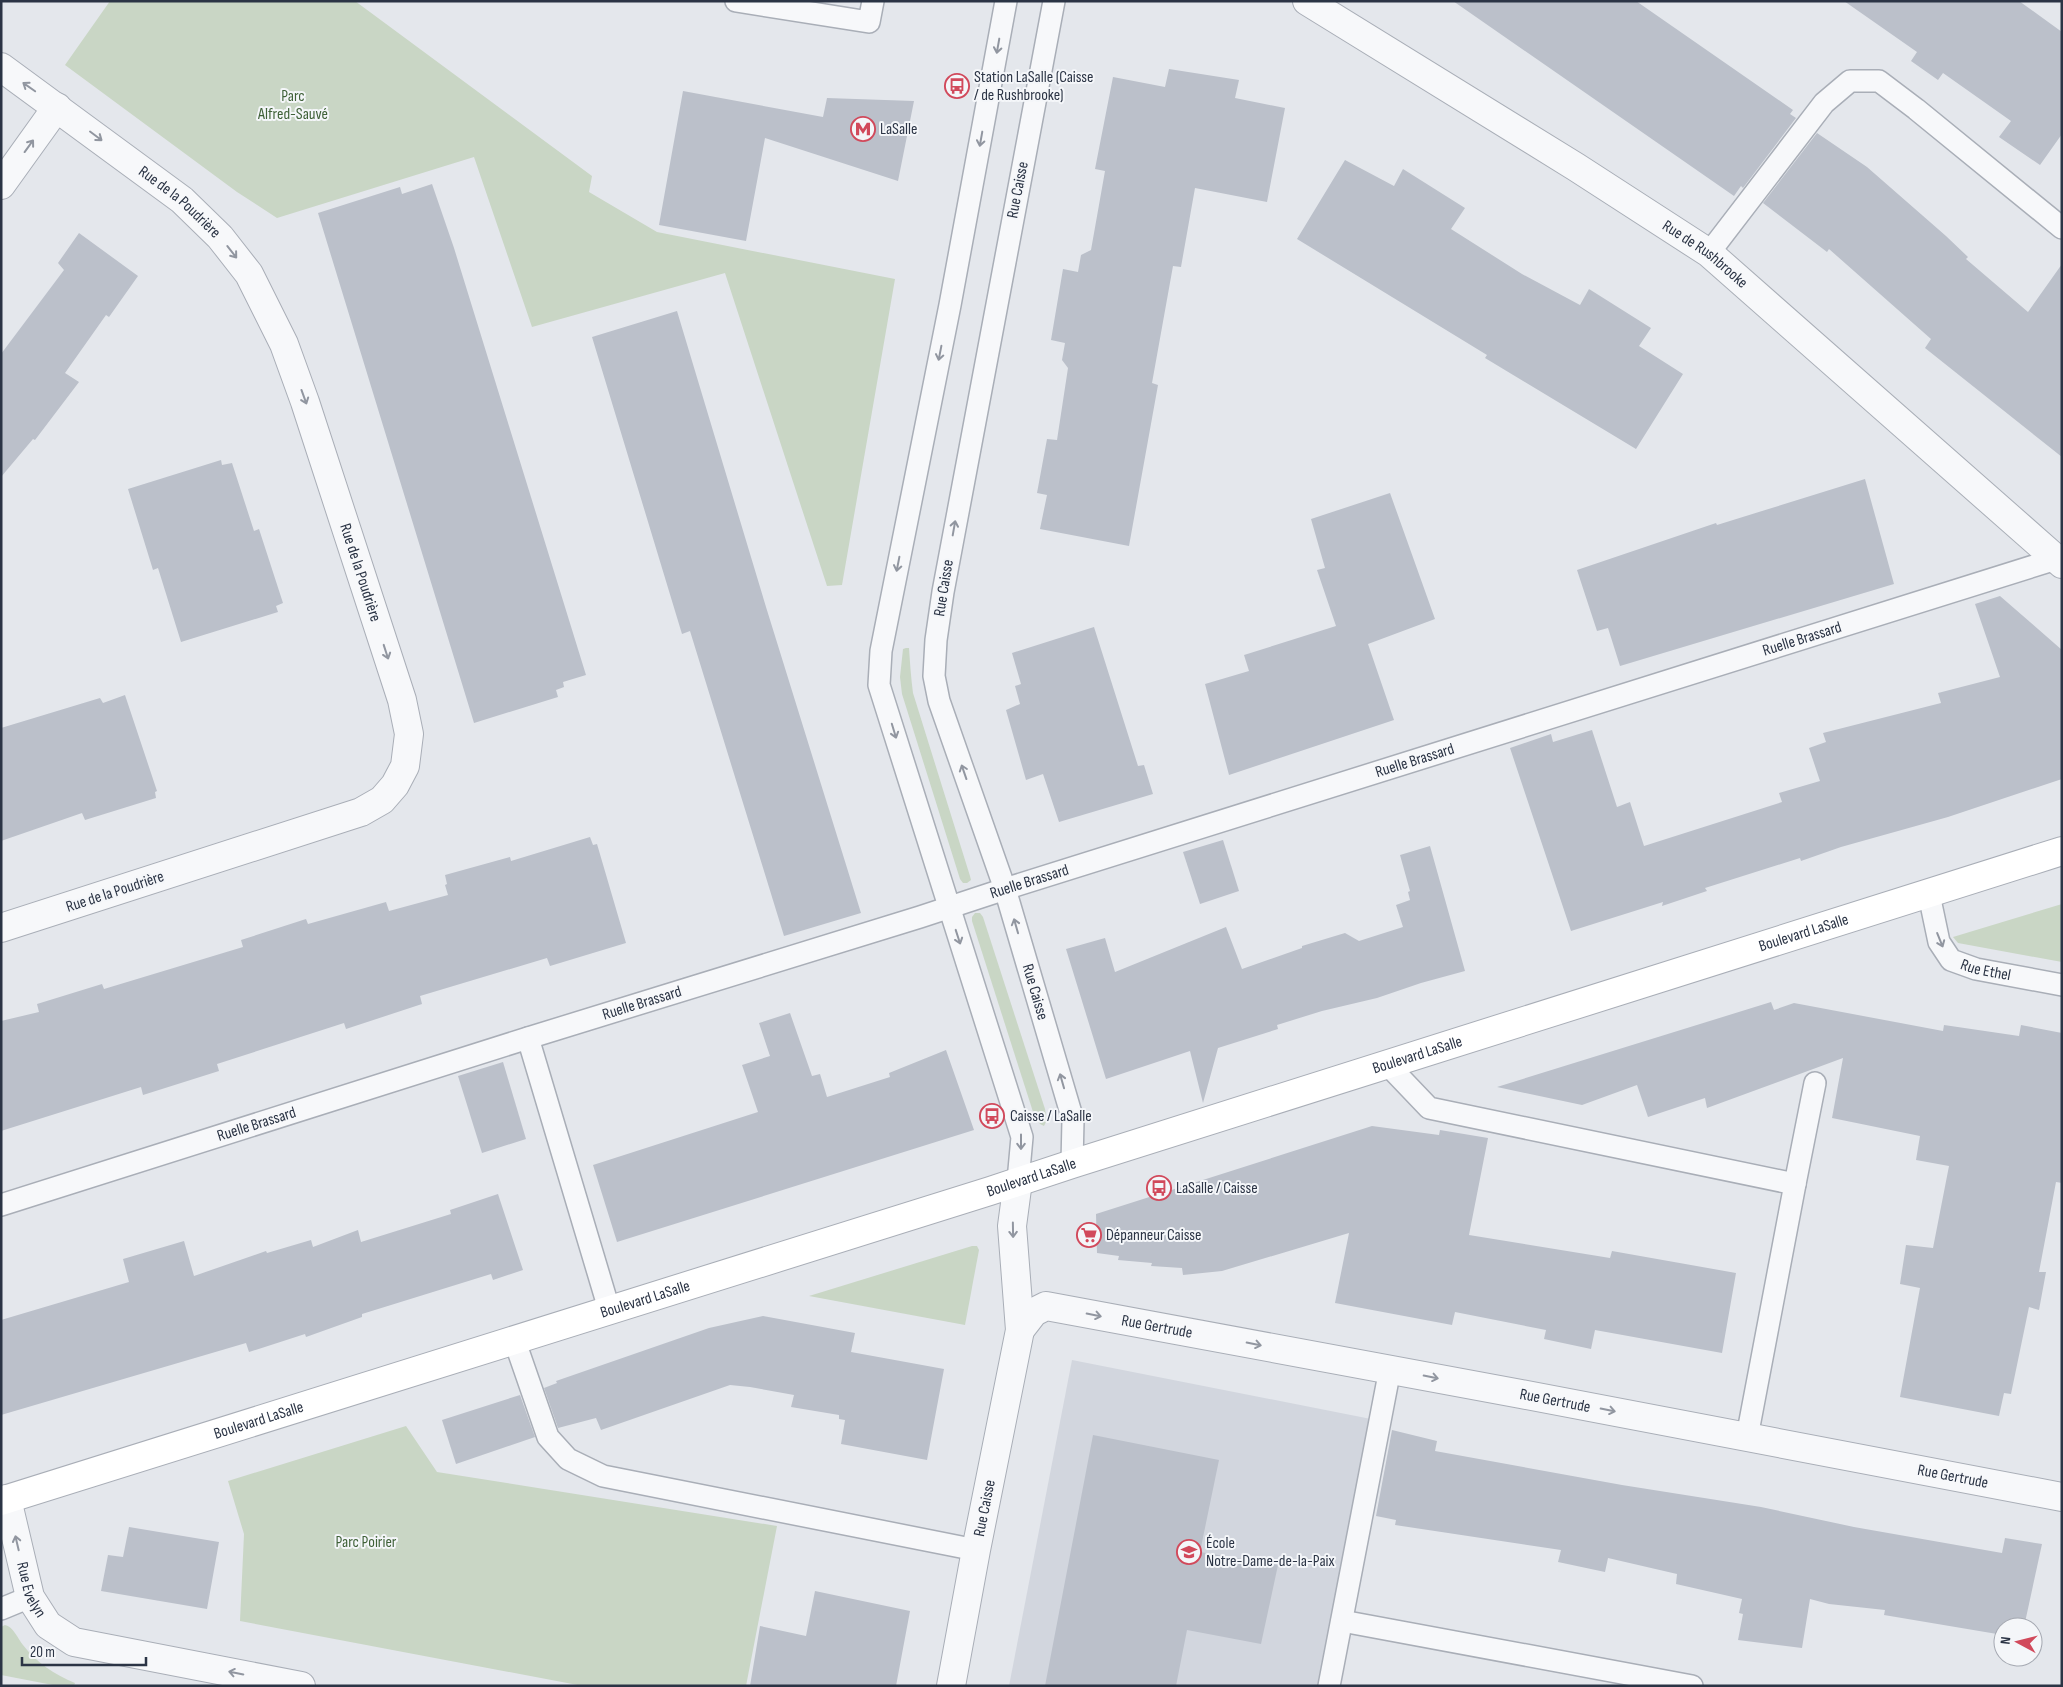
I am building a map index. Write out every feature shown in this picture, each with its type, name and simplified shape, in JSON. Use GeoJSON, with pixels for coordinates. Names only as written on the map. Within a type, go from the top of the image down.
{"type":"FeatureCollection","features":[{"type":"Feature","properties":{"kind":"main road","name":"Boulevard LaSalle"},"geometry":{"type":"LineString","coordinates":[[4,1500],[2062,851]]}},
{"type":"Feature","properties":{"kind":"street","name":"Rue de Rushbrooke"},"geometry":{"type":"LineString","coordinates":[[1307,1],[1576,167],[1709,253],[2059,562]]}},
{"type":"Feature","properties":{"kind":"street","name":"Rue de la Poudrière"},"geometry":{"type":"LineString","coordinates":[[1,67],[182,200],[220,237],[249,274],[284,344],[305,402],[402,700],[409,734],[405,766],[395,786],[382,800],[361,812],[1,928]]}},
{"type":"Feature","properties":{"kind":"street"},"geometry":{"type":"LineString","coordinates":[[1,185],[57,107]]}},
{"type":"Feature","properties":{"kind":"street","name":"Rue Caisse"},"geometry":{"type":"LineString","coordinates":[[951,1686],[1020,1330],[1012,1226],[1018,1181]]}},
{"type":"Feature","properties":{"kind":"street","name":"Rue Caisse"},"geometry":{"type":"LineString","coordinates":[[1020,1330],[1034,1312],[1046,1306]]}},
{"type":"Feature","properties":{"kind":"street","name":"Rue Gertrude"},"geometry":{"type":"LineString","coordinates":[[1046,1306],[2062,1497]]}},
{"type":"Feature","properties":{"kind":"street","name":"Rue Evelyn"},"geometry":{"type":"LineString","coordinates":[[4,1500],[30,1597],[48,1625],[74,1642],[301,1686]]}},
{"type":"Feature","properties":{"kind":"lane"},"geometry":{"type":"LineString","coordinates":[[736,1],[869,22],[873,1]]}},
{"type":"Feature","properties":{"kind":"lane"},"geometry":{"type":"LineString","coordinates":[[1006,1],[950,306],[881,651],[879,685],[948,908],[1022,1136],[1018,1181]]}},
{"type":"Feature","properties":{"kind":"lane","name":"Rue Caisse"},"geometry":{"type":"LineString","coordinates":[[1054,1],[942,592],[934,676],[939,702],[1005,888],[1073,1120],[1072,1164]]}},
{"type":"Feature","properties":{"kind":"lane"},"geometry":{"type":"LineString","coordinates":[[1709,253],[1824,103],[1850,81],[1879,82],[1916,109],[2062,228]]}},
{"type":"Feature","properties":{"kind":"lane","name":"Ruelle Brassard"},"geometry":{"type":"LineString","coordinates":[[1,1205],[528,1038],[948,908],[1005,888],[2059,562]]}},
{"type":"Feature","properties":{"kind":"lane","name":"Rue Ethel"},"geometry":{"type":"LineString","coordinates":[[1926,894],[1931,904],[1939,942],[1951,960],[1976,969],[2062,985]]}},
{"type":"Feature","properties":{"kind":"lane"},"geometry":{"type":"LineString","coordinates":[[528,1038],[609,1310]]}},
{"type":"Feature","properties":{"kind":"lane"},"geometry":{"type":"LineString","coordinates":[[1387,1064],[1429,1108],[1795,1184]]}},
{"type":"Feature","properties":{"kind":"lane"},"geometry":{"type":"LineString","coordinates":[[1747,1437],[1815,1083]]}},
{"type":"Feature","properties":{"kind":"lane"},"geometry":{"type":"LineString","coordinates":[[514,1339],[548,1437],[568,1459],[603,1476],[976,1550]]}},
{"type":"Feature","properties":{"kind":"lane"},"geometry":{"type":"LineString","coordinates":[[1329,1686],[1390,1370]]}},
{"type":"Feature","properties":{"kind":"lane"},"geometry":{"type":"LineString","coordinates":[[1,1609],[30,1597]]}},
{"type":"Feature","properties":{"kind":"lane"},"geometry":{"type":"LineString","coordinates":[[1342,1621],[1692,1686]]}},
{"type":"Feature","properties":{"kind":"shaded area","name":"École Notre-Dame-de-la-Paix"},"geometry":{"type":"Polygon","coordinates":[[[1072,1360],[1371,1419],[1317,1686],[1009,1686],[1072,1360]]]}},
{"type":"Feature","properties":{"kind":"green space","name":"Parc Alfred-Sauvé"},"geometry":{"type":"Polygon","coordinates":[[[110,1],[355,1],[592,176],[589,192],[657,232],[895,279],[842,585],[827,586],[725,273],[532,327],[474,157],[277,218],[237,192],[65,65],[110,1]]]}},
{"type":"Feature","properties":{"kind":"green space"},"geometry":{"type":"Polygon","coordinates":[[[909,648],[913,693],[970,876],[971,880],[967,883],[963,883],[960,879],[902,694],[900,677],[903,649],[909,648]]]}},
{"type":"Feature","properties":{"kind":"green space"},"geometry":{"type":"Polygon","coordinates":[[[2062,904],[2062,962],[1958,943],[1953,937],[2062,904]]]}},
{"type":"Feature","properties":{"kind":"green space"},"geometry":{"type":"Polygon","coordinates":[[[975,913],[980,913],[983,917],[1045,1109],[1047,1120],[1044,1126],[1040,1124],[1034,1115],[972,921],[975,913]]]}},
{"type":"Feature","properties":{"kind":"green space"},"geometry":{"type":"Polygon","coordinates":[[[977,1246],[979,1250],[965,1325],[809,1296],[977,1246]]]}},
{"type":"Feature","properties":{"kind":"green space","name":"Parc Poirier"},"geometry":{"type":"Polygon","coordinates":[[[406,1426],[437,1472],[777,1526],[746,1686],[583,1686],[240,1621],[244,1534],[228,1481],[406,1426]]]}},
{"type":"Feature","properties":{"kind":"green space"},"geometry":{"type":"Polygon","coordinates":[[[5,1625],[13,1630],[28,1651],[40,1662],[53,1672],[75,1683],[74,1686],[58,1686],[1,1675],[1,1627],[5,1625]]]}},
{"type":"Feature","properties":{"kind":"building"},"geometry":{"type":"Polygon","coordinates":[[[1453,1],[1636,1],[1793,110],[1790,114],[1796,118],[1743,188],[1741,186],[1734,196],[1453,1]]]}},
{"type":"Feature","properties":{"kind":"building"},"geometry":{"type":"Polygon","coordinates":[[[1844,1],[2019,1],[2062,32],[2062,134],[2040,165],[1999,137],[2011,121],[1943,73],[1938,80],[1911,61],[1917,52],[1844,1]]]}},
{"type":"Feature","properties":{"kind":"building"},"geometry":{"type":"Polygon","coordinates":[[[1169,69],[1239,80],[1235,98],[1285,108],[1267,202],[1195,188],[1181,267],[1173,266],[1152,383],[1158,385],[1129,546],[1040,529],[1047,495],[1037,493],[1047,439],[1057,440],[1068,368],[1062,360],[1065,343],[1051,340],[1063,269],[1078,272],[1081,255],[1091,250],[1105,171],[1095,169],[1113,77],[1165,87],[1169,69]]]}},
{"type":"Feature","properties":{"kind":"building"},"geometry":{"type":"Polygon","coordinates":[[[683,91],[823,117],[827,98],[914,101],[898,181],[765,138],[746,241],[659,225],[683,91]]]}},
{"type":"Feature","properties":{"kind":"building"},"geometry":{"type":"Polygon","coordinates":[[[1817,133],[1867,167],[1946,236],[1968,257],[1966,259],[2028,312],[2062,264],[2062,457],[1925,348],[1931,339],[1829,249],[1827,252],[1763,203],[1817,133]]]}},
{"type":"Feature","properties":{"kind":"building"},"geometry":{"type":"Polygon","coordinates":[[[1345,160],[1394,186],[1403,169],[1465,208],[1451,229],[1522,274],[1580,305],[1589,289],[1651,328],[1639,346],[1683,374],[1636,449],[1485,358],[1487,355],[1297,239],[1345,160]]]}},
{"type":"Feature","properties":{"kind":"building"},"geometry":{"type":"Polygon","coordinates":[[[432,184],[454,248],[586,675],[563,682],[564,687],[556,690],[558,697],[474,723],[318,213],[400,187],[402,194],[432,184]]]}},
{"type":"Feature","properties":{"kind":"building"},"geometry":{"type":"Polygon","coordinates":[[[79,233],[138,276],[109,317],[106,315],[65,373],[79,382],[35,440],[33,439],[1,477],[1,354],[64,270],[58,263],[79,233]]]}},
{"type":"Feature","properties":{"kind":"building"},"geometry":{"type":"Polygon","coordinates":[[[677,311],[861,913],[784,936],[690,631],[682,634],[592,337],[677,311]]]}},
{"type":"Feature","properties":{"kind":"building"},"geometry":{"type":"Polygon","coordinates":[[[221,460],[222,465],[232,463],[254,531],[259,529],[283,603],[276,606],[278,612],[181,642],[158,568],[153,570],[128,489],[221,460]]]}},
{"type":"Feature","properties":{"kind":"building"},"geometry":{"type":"Polygon","coordinates":[[[1865,479],[1894,584],[1620,666],[1608,628],[1597,631],[1577,570],[1716,523],[1717,525],[1865,479]]]}},
{"type":"Feature","properties":{"kind":"building"},"geometry":{"type":"Polygon","coordinates":[[[1390,493],[1435,619],[1368,644],[1394,720],[1229,775],[1205,684],[1249,671],[1244,655],[1336,626],[1317,570],[1325,568],[1311,519],[1390,493]]]}},
{"type":"Feature","properties":{"kind":"building"},"geometry":{"type":"Polygon","coordinates":[[[2000,596],[2062,650],[2062,779],[1948,817],[1841,847],[1801,861],[1800,858],[1705,888],[1707,891],[1662,906],[1663,902],[1571,931],[1510,748],[1551,734],[1553,742],[1592,730],[1617,807],[1630,802],[1644,846],[1782,802],[1779,793],[1820,781],[1809,748],[1826,742],[1823,733],[1941,703],[1938,693],[2000,677],[1975,604],[2000,596]]]}},
{"type":"Feature","properties":{"kind":"building"},"geometry":{"type":"Polygon","coordinates":[[[1094,627],[1138,766],[1144,765],[1153,794],[1059,822],[1043,774],[1026,780],[1006,710],[1020,704],[1015,686],[1021,684],[1012,653],[1094,627]]]}},
{"type":"Feature","properties":{"kind":"building"},"geometry":{"type":"Polygon","coordinates":[[[125,695],[157,791],[155,792],[156,798],[85,820],[82,813],[1,841],[1,728],[100,698],[103,703],[125,695]]]}},
{"type":"Feature","properties":{"kind":"building"},"geometry":{"type":"Polygon","coordinates":[[[590,837],[593,845],[597,844],[626,943],[550,966],[547,958],[420,996],[422,1004],[346,1029],[344,1023],[217,1064],[219,1071],[143,1095],[141,1087],[1,1131],[1,1021],[39,1012],[37,1004],[102,984],[104,989],[243,947],[241,940],[306,919],[308,924],[386,902],[389,911],[448,895],[445,875],[510,857],[511,861],[590,837]]]}},
{"type":"Feature","properties":{"kind":"building"},"geometry":{"type":"Polygon","coordinates":[[[1223,840],[1239,891],[1200,904],[1183,852],[1223,840]]]}},
{"type":"Feature","properties":{"kind":"building"},"geometry":{"type":"Polygon","coordinates":[[[1430,846],[1465,971],[1377,998],[1322,1011],[1277,1025],[1278,1029],[1218,1048],[1203,1103],[1190,1051],[1106,1079],[1066,949],[1105,938],[1115,972],[1226,927],[1242,969],[1302,948],[1302,946],[1345,933],[1359,941],[1403,927],[1396,905],[1410,900],[1408,892],[1410,891],[1400,855],[1430,846]]]}},
{"type":"Feature","properties":{"kind":"building"},"geometry":{"type":"Polygon","coordinates":[[[1771,1002],[1774,1010],[1794,1003],[1943,1031],[1944,1025],[2019,1036],[2021,1025],[2062,1033],[2062,1183],[2056,1182],[2039,1272],[2046,1272],[2039,1310],[2029,1307],[2011,1394],[2004,1393],[1999,1416],[1900,1397],[1920,1288],[1900,1284],[1906,1245],[1933,1248],[1949,1166],[1916,1160],[1920,1136],[1832,1118],[1843,1058],[1707,1108],[1705,1098],[1648,1117],[1637,1085],[1582,1105],[1497,1087],[1771,1002]]]}},
{"type":"Feature","properties":{"kind":"building"},"geometry":{"type":"Polygon","coordinates":[[[790,1013],[812,1076],[820,1074],[827,1097],[890,1077],[889,1073],[946,1050],[974,1130],[617,1242],[593,1165],[758,1112],[742,1065],[770,1056],[759,1023],[790,1013]]]}},
{"type":"Feature","properties":{"kind":"building"},"geometry":{"type":"Polygon","coordinates":[[[503,1062],[526,1139],[482,1153],[458,1076],[503,1062]]]}},
{"type":"Feature","properties":{"kind":"building"},"geometry":{"type":"Polygon","coordinates":[[[1372,1126],[1439,1135],[1440,1130],[1488,1138],[1469,1235],[1610,1258],[1612,1251],[1736,1273],[1722,1353],[1595,1330],[1591,1349],[1544,1339],[1546,1330],[1455,1312],[1452,1325],[1335,1303],[1349,1233],[1222,1271],[1183,1275],[1182,1268],[1151,1266],[1152,1263],[1118,1260],[1119,1256],[1097,1253],[1096,1214],[1372,1126]]]}},
{"type":"Feature","properties":{"kind":"building"},"geometry":{"type":"Polygon","coordinates":[[[498,1194],[523,1270],[493,1280],[491,1274],[362,1314],[362,1317],[306,1337],[305,1334],[249,1352],[246,1343],[1,1415],[1,1320],[129,1282],[123,1259],[184,1241],[194,1276],[266,1251],[267,1253],[311,1240],[313,1247],[358,1230],[361,1242],[451,1214],[450,1210],[498,1194]]]}},
{"type":"Feature","properties":{"kind":"building"},"geometry":{"type":"Polygon","coordinates":[[[763,1316],[855,1333],[851,1352],[944,1369],[927,1460],[841,1444],[845,1420],[839,1419],[839,1415],[791,1407],[794,1395],[730,1385],[601,1430],[596,1418],[558,1428],[544,1388],[557,1383],[556,1381],[709,1328],[763,1316]]]}},
{"type":"Feature","properties":{"kind":"building"},"geometry":{"type":"Polygon","coordinates":[[[520,1395],[535,1437],[456,1464],[442,1420],[520,1395]]]}},
{"type":"Feature","properties":{"kind":"building"},"geometry":{"type":"Polygon","coordinates":[[[1392,1430],[1437,1441],[1435,1451],[1622,1485],[1761,1507],[1854,1527],[2002,1553],[2005,1538],[2042,1544],[2026,1617],[1993,1617],[1993,1633],[1884,1615],[1885,1610],[1829,1604],[1810,1599],[1802,1648],[1738,1640],[1743,1614],[1739,1613],[1742,1599],[1676,1584],[1677,1574],[1608,1558],[1605,1572],[1558,1562],[1561,1550],[1395,1525],[1396,1520],[1376,1516],[1392,1430]]]}},
{"type":"Feature","properties":{"kind":"building"},"geometry":{"type":"Polygon","coordinates":[[[1093,1435],[1219,1460],[1200,1552],[1278,1565],[1261,1644],[1187,1630],[1176,1686],[1045,1686],[1093,1435]]]}},
{"type":"Feature","properties":{"kind":"building"},"geometry":{"type":"Polygon","coordinates":[[[129,1527],[219,1542],[207,1609],[101,1591],[108,1555],[123,1557],[129,1527]]]}},
{"type":"Feature","properties":{"kind":"building"},"geometry":{"type":"Polygon","coordinates":[[[815,1591],[910,1611],[896,1686],[750,1686],[760,1626],[806,1636],[815,1591]]]}},
{"type":"Feature","properties":{"kind":"place","name":"Station LaSalle (Caisse / de Rushbrooke)"},"geometry":{"type":"Point","coordinates":[957,86]}},
{"type":"Feature","properties":{"kind":"place","name":"LaSalle"},"geometry":{"type":"Point","coordinates":[863,129]}},
{"type":"Feature","properties":{"kind":"place","name":"Caisse / LaSalle"},"geometry":{"type":"Point","coordinates":[992,1116]}},
{"type":"Feature","properties":{"kind":"place","name":"LaSalle / Caisse"},"geometry":{"type":"Point","coordinates":[1159,1188]}},
{"type":"Feature","properties":{"kind":"place","name":"Dépanneur Caisse"},"geometry":{"type":"Point","coordinates":[1089,1235]}},
{"type":"Feature","properties":{"kind":"place","name":"École Notre-Dame-de-la-Paix"},"geometry":{"type":"Point","coordinates":[1189,1552]}}]}
